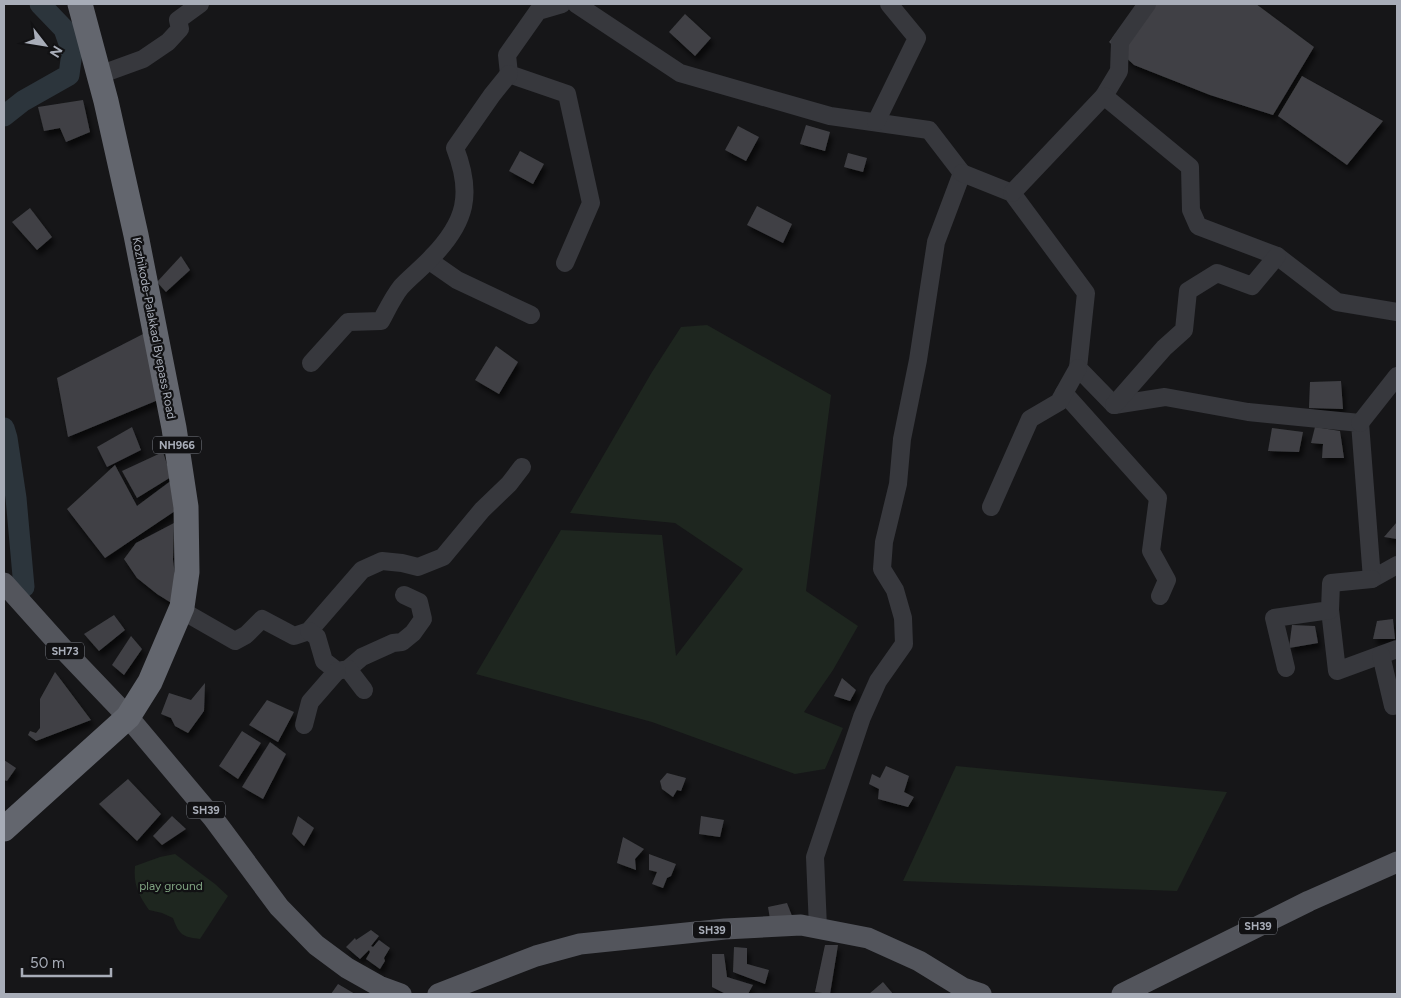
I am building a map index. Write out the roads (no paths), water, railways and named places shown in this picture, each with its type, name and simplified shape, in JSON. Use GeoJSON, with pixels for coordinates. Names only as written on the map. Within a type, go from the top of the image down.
{"type":"FeatureCollection","features":[{"type":"Feature","properties":{"kind":"highway","name":"Kozhikode-Palakkad Byepass Road"},"geometry":{"type":"LineString","coordinates":[[4,828],[128,717],[150,682],[181,610],[187,572],[188,538],[186,507],[180,465],[136,235],[99,75],[80,4]]}},
{"type":"Feature","properties":{"kind":"main road","name":"SH73"},"geometry":{"type":"LineString","coordinates":[[4,583],[65,652],[128,717]]}},
{"type":"Feature","properties":{"kind":"main road","name":"SH39"},"geometry":{"type":"LineString","coordinates":[[128,717],[213,818],[279,907],[316,945],[347,968],[367,987],[401,994]]}},
{"type":"Feature","properties":{"kind":"main road","name":"SH39"},"geometry":{"type":"LineString","coordinates":[[1122,994],[1309,901],[1397,862]]}},
{"type":"Feature","properties":{"kind":"main road","name":"SH39"},"geometry":{"type":"LineString","coordinates":[[438,994],[536,956],[580,944],[735,928],[801,925],[868,938],[919,961],[976,994]]}},
{"type":"Feature","properties":{"kind":"street"},"geometry":{"type":"LineString","coordinates":[[99,75],[143,59],[168,42],[180,29],[178,20],[200,4]]}},
{"type":"Feature","properties":{"kind":"street"},"geometry":{"type":"LineString","coordinates":[[311,363],[348,322],[381,321],[400,288],[433,256],[451,232],[463,210],[466,191],[462,168],[455,148],[509,74],[507,55],[533,7],[562,4]]}},
{"type":"Feature","properties":{"kind":"street"},"geometry":{"type":"LineString","coordinates":[[576,4],[680,73],[830,116],[929,130],[962,173],[1012,193],[1086,293],[1078,368],[1059,402],[1030,419],[991,507]]}},
{"type":"Feature","properties":{"kind":"street"},"geometry":{"type":"LineString","coordinates":[[876,122],[917,38],[889,4]]}},
{"type":"Feature","properties":{"kind":"street"},"geometry":{"type":"LineString","coordinates":[[1012,193],[1104,96],[1119,71],[1120,42],[1147,4]]}},
{"type":"Feature","properties":{"kind":"street"},"geometry":{"type":"LineString","coordinates":[[509,74],[567,94],[591,203],[565,263]]}},
{"type":"Feature","properties":{"kind":"street"},"geometry":{"type":"LineString","coordinates":[[1104,96],[1190,167],[1190,210],[1198,226],[1277,256],[1338,302],[1397,312]]}},
{"type":"Feature","properties":{"kind":"street"},"geometry":{"type":"LineString","coordinates":[[818,928],[816,857],[862,717],[878,681],[904,644],[904,618],[895,590],[882,569],[884,542],[898,484],[902,439],[918,360],[936,242],[962,173]]}},
{"type":"Feature","properties":{"kind":"street"},"geometry":{"type":"LineString","coordinates":[[433,256],[434,264],[457,280],[531,315]]}},
{"type":"Feature","properties":{"kind":"street"},"geometry":{"type":"LineString","coordinates":[[1114,405],[1164,348],[1184,330],[1188,291],[1217,273],[1252,286],[1277,256]]}},
{"type":"Feature","properties":{"kind":"street"},"geometry":{"type":"LineString","coordinates":[[1078,368],[1114,405]]}},
{"type":"Feature","properties":{"kind":"street"},"geometry":{"type":"LineString","coordinates":[[1372,579],[1360,423],[1397,376]]}},
{"type":"Feature","properties":{"kind":"street"},"geometry":{"type":"LineString","coordinates":[[1064,393],[1158,498],[1151,551],[1168,580],[1160,596]]}},
{"type":"Feature","properties":{"kind":"street"},"geometry":{"type":"LineString","coordinates":[[1114,405],[1165,397],[1248,412],[1360,423]]}},
{"type":"Feature","properties":{"kind":"street"},"geometry":{"type":"LineString","coordinates":[[181,610],[235,641],[246,635],[262,619],[294,636],[308,631],[362,570],[382,561],[418,567],[443,557],[482,510],[509,484],[522,467]]}},
{"type":"Feature","properties":{"kind":"street"},"geometry":{"type":"LineString","coordinates":[[1397,565],[1372,579],[1332,583],[1330,610],[1337,671],[1389,652],[1393,706],[1397,705]]}},
{"type":"Feature","properties":{"kind":"street"},"geometry":{"type":"LineString","coordinates":[[304,724],[310,702],[342,670],[362,657],[402,642],[423,619],[419,602],[404,595]]}},
{"type":"Feature","properties":{"kind":"street"},"geometry":{"type":"LineString","coordinates":[[1286,668],[1274,618],[1330,610]]}},
{"type":"Feature","properties":{"kind":"street"},"geometry":{"type":"LineString","coordinates":[[308,631],[317,636],[324,661],[342,670],[364,690]]}},
{"type":"Feature","properties":{"kind":"waterway"},"geometry":{"type":"LineString","coordinates":[[4,116],[23,101],[69,75],[72,52],[64,29],[40,4]]}},
{"type":"Feature","properties":{"kind":"waterway"},"geometry":{"type":"LineString","coordinates":[[4,428],[16,498],[24,587]]}},
{"type":"Feature","properties":{"kind":"park label","name":"play ground"},"geometry":{"type":"Point","coordinates":[171,886]}}]}
